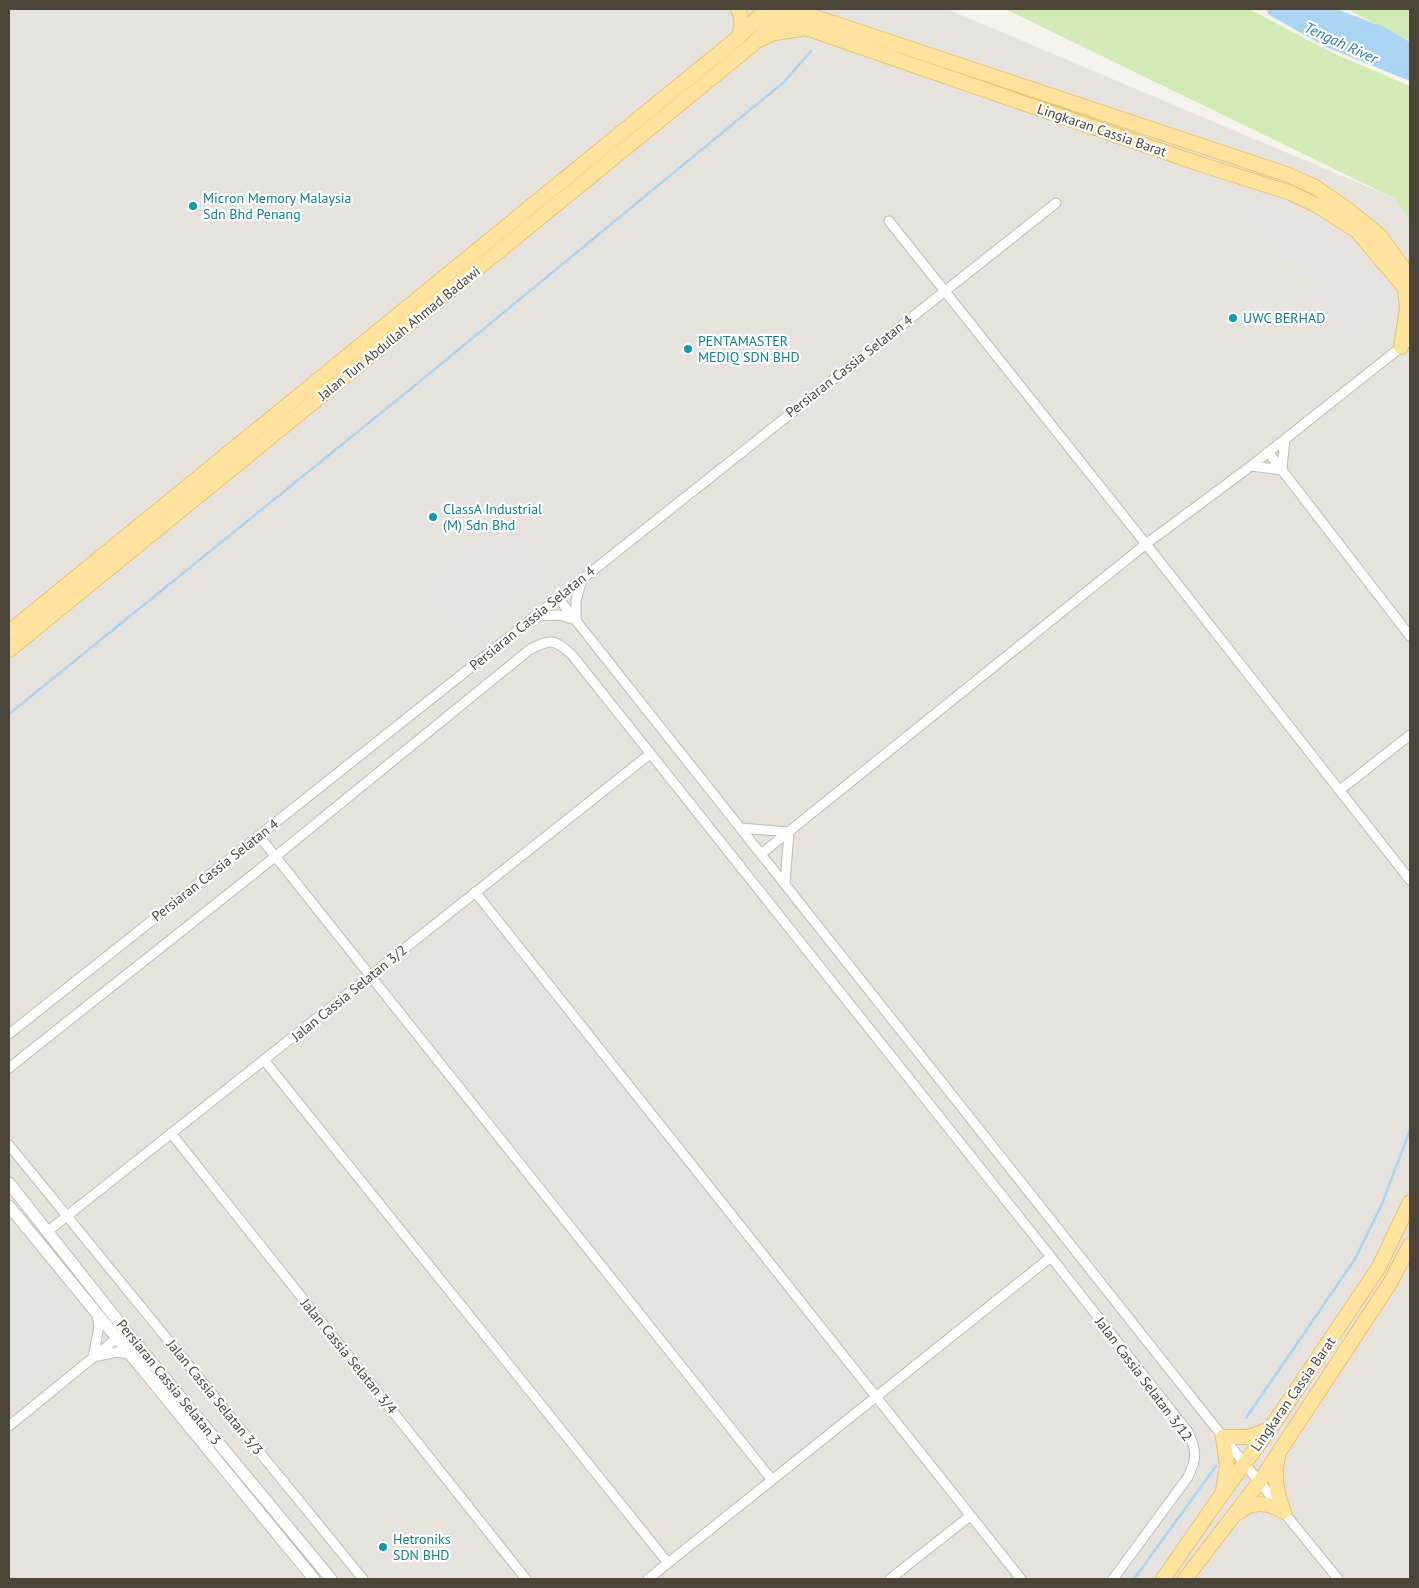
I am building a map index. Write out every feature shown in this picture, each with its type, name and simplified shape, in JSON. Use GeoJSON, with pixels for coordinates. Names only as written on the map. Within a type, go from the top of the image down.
{"type":"FeatureCollection","features":[{"type":"Feature","properties":{"kind":"main road"},"geometry":{"type":"LineString","coordinates":[[738,9],[743,24],[739,36]]}},
{"type":"Feature","properties":{"kind":"main road","name":"Lingkaran Cassia Barat"},"geometry":{"type":"LineString","coordinates":[[791,9],[1286,174],[1315,187],[1347,208],[1380,236],[1408,287]]}},
{"type":"Feature","properties":{"kind":"main road","name":"Jalan Tun Abdullah Ahmad Badawi"},"geometry":{"type":"LineString","coordinates":[[9,632],[768,11]]}},
{"type":"Feature","properties":{"kind":"main road","name":"Jalan Tun Abdullah Ahmad Badawi"},"geometry":{"type":"LineString","coordinates":[[9,650],[754,42],[768,11]]}},
{"type":"Feature","properties":{"kind":"main road","name":"Lingkaran Cassia Barat"},"geometry":{"type":"LineString","coordinates":[[768,11],[806,28],[1191,161],[1291,192],[1318,206],[1357,231],[1408,287]]}},
{"type":"Feature","properties":{"kind":"main road"},"geometry":{"type":"LineString","coordinates":[[754,42],[774,33],[806,28]]}},
{"type":"Feature","properties":{"kind":"main road"},"geometry":{"type":"LineString","coordinates":[[515,219],[521,220],[524,224],[522,233]]}},
{"type":"Feature","properties":{"kind":"main road"},"geometry":{"type":"LineString","coordinates":[[1404,348],[1408,287]]}},
{"type":"Feature","properties":{"kind":"main road","name":"Lingkaran Cassia Barat"},"geometry":{"type":"LineString","coordinates":[[1163,1579],[1222,1494],[1270,1430],[1379,1267],[1410,1202]]}},
{"type":"Feature","properties":{"kind":"main road","name":"Lingkaran Cassia Barat"},"geometry":{"type":"LineString","coordinates":[[1185,1579],[1260,1481],[1390,1283],[1410,1246]]}},
{"type":"Feature","properties":{"kind":"main road"},"geometry":{"type":"LineString","coordinates":[[1222,1494],[1227,1466],[1223,1436],[1248,1437],[1270,1430]]}},
{"type":"Feature","properties":{"kind":"main road"},"geometry":{"type":"LineString","coordinates":[[1280,1451],[1276,1466],[1276,1482],[1278,1497],[1284,1512]]}},
{"type":"Feature","properties":{"kind":"main road"},"geometry":{"type":"LineString","coordinates":[[1235,1515],[1246,1507],[1259,1503],[1272,1505],[1284,1512]]}},
{"type":"Feature","properties":{"kind":"street","name":"Persiaran Cassia Selatan 4"},"geometry":{"type":"LineString","coordinates":[[9,1034],[1056,203]]}},
{"type":"Feature","properties":{"kind":"street"},"geometry":{"type":"LineString","coordinates":[[889,221],[1410,880]]}},
{"type":"Feature","properties":{"kind":"street"},"geometry":{"type":"LineString","coordinates":[[761,854],[1146,544],[1404,348]]}},
{"type":"Feature","properties":{"kind":"street"},"geometry":{"type":"LineString","coordinates":[[1282,469],[1285,439]]}},
{"type":"Feature","properties":{"kind":"street"},"geometry":{"type":"LineString","coordinates":[[1268,452],[1410,636]]}},
{"type":"Feature","properties":{"kind":"street"},"geometry":{"type":"LineString","coordinates":[[1251,466],[1282,469]]}},
{"type":"Feature","properties":{"kind":"street"},"geometry":{"type":"LineString","coordinates":[[576,620],[576,601],[582,579]]}},
{"type":"Feature","properties":{"kind":"street"},"geometry":{"type":"LineString","coordinates":[[558,598],[1338,1579]]}},
{"type":"Feature","properties":{"kind":"street"},"geometry":{"type":"LineString","coordinates":[[535,616],[559,616],[576,620]]}},
{"type":"Feature","properties":{"kind":"street"},"geometry":{"type":"LineString","coordinates":[[9,1068],[276,856],[529,650],[546,641],[561,644],[572,655],[1051,1257],[648,1579]]}},
{"type":"Feature","properties":{"kind":"street"},"geometry":{"type":"LineString","coordinates":[[1340,790],[1410,735]]}},
{"type":"Feature","properties":{"kind":"street","name":"Jalan Cassia Selatan 3/2"},"geometry":{"type":"LineString","coordinates":[[48,1231],[650,754]]}},
{"type":"Feature","properties":{"kind":"street"},"geometry":{"type":"LineString","coordinates":[[741,828],[789,832]]}},
{"type":"Feature","properties":{"kind":"street"},"geometry":{"type":"LineString","coordinates":[[785,883],[789,832]]}},
{"type":"Feature","properties":{"kind":"street"},"geometry":{"type":"LineString","coordinates":[[259,836],[772,1480]]}},
{"type":"Feature","properties":{"kind":"street"},"geometry":{"type":"LineString","coordinates":[[475,892],[1021,1579]]}},
{"type":"Feature","properties":{"kind":"street"},"geometry":{"type":"LineString","coordinates":[[264,1060],[668,1563]]}},
{"type":"Feature","properties":{"kind":"street","name":"Jalan Cassia Selatan 3/4"},"geometry":{"type":"LineString","coordinates":[[171,1133],[526,1579]]}},
{"type":"Feature","properties":{"kind":"street","name":"Jalan Cassia Selatan 3/3"},"geometry":{"type":"LineString","coordinates":[[9,1145],[363,1579]]}},
{"type":"Feature","properties":{"kind":"street","name":"Persiaran Cassia Selatan 3"},"geometry":{"type":"LineString","coordinates":[[9,1183],[126,1331],[331,1579]]}},
{"type":"Feature","properties":{"kind":"street","name":"Persiaran Cassia Selatan 3"},"geometry":{"type":"LineString","coordinates":[[9,1206],[314,1579]]}},
{"type":"Feature","properties":{"kind":"street","name":"Jalan Cassia Selatan 3/12"},"geometry":{"type":"LineString","coordinates":[[1051,1257],[1188,1432],[1195,1447],[1195,1463],[1188,1477],[1113,1579]]}},
{"type":"Feature","properties":{"kind":"street"},"geometry":{"type":"LineString","coordinates":[[93,1358],[99,1326],[98,1315]]}},
{"type":"Feature","properties":{"kind":"street"},"geometry":{"type":"LineString","coordinates":[[9,1426],[126,1331]]}},
{"type":"Feature","properties":{"kind":"street"},"geometry":{"type":"LineString","coordinates":[[93,1358],[107,1353],[130,1354]]}},
{"type":"Feature","properties":{"kind":"street"},"geometry":{"type":"LineString","coordinates":[[890,1579],[970,1516]]}},
{"type":"Feature","properties":{"kind":"shaded area"},"geometry":{"type":"Polygon","coordinates":[[[9,9],[947,9],[1394,198],[1410,220],[1410,1579],[9,1579],[9,9]]]}},
{"type":"Feature","properties":{"kind":"shaded area"},"geometry":{"type":"Polygon","coordinates":[[[1263,200],[1344,243],[1385,291],[1358,342],[1252,210],[1263,200]]]}},
{"type":"Feature","properties":{"kind":"shaded area"},"geometry":{"type":"Polygon","coordinates":[[[508,522],[550,573],[471,638],[429,586],[508,522]]]}},
{"type":"Feature","properties":{"kind":"shaded area"},"geometry":{"type":"Polygon","coordinates":[[[468,916],[482,919],[851,1389],[849,1403],[784,1458],[766,1454],[394,988],[398,973],[468,916]]]}},
{"type":"Feature","properties":{"kind":"shaded area"},"geometry":{"type":"Polygon","coordinates":[[[16,1240],[80,1322],[80,1345],[9,1403],[9,1246],[16,1240]]]}},
{"type":"Feature","properties":{"kind":"green space"},"geometry":{"type":"Polygon","coordinates":[[[1005,9],[1249,9],[1331,52],[1410,86],[1410,220],[1394,198],[1005,9]]]}},
{"type":"Feature","properties":{"kind":"green space"},"geometry":{"type":"Polygon","coordinates":[[[1346,9],[1410,9],[1410,41],[1346,9]]]}},
{"type":"Feature","properties":{"kind":"water"},"geometry":{"type":"Polygon","coordinates":[[[1270,9],[1336,9],[1384,27],[1410,42],[1410,77],[1270,9]]]}},
{"type":"Feature","properties":{"kind":"waterway","name":"Tengah River"},"geometry":{"type":"LineString","coordinates":[[1274,9],[1329,40],[1410,73]]}},
{"type":"Feature","properties":{"kind":"waterway"},"geometry":{"type":"LineString","coordinates":[[9,714],[413,387],[784,82],[811,51]]}},
{"type":"Feature","properties":{"kind":"waterway"},"geometry":{"type":"LineString","coordinates":[[1246,1418],[1355,1259],[1382,1204],[1410,1130]]}},
{"type":"Feature","properties":{"kind":"waterway"},"geometry":{"type":"LineString","coordinates":[[1134,1579],[1216,1466]]}},
{"type":"Feature","properties":{"kind":"place","name":"Micron Memory Malaysia Sdn Bhd Penang"},"geometry":{"type":"Point","coordinates":[193,206]}},
{"type":"Feature","properties":{"kind":"place","name":"UWC BERHAD"},"geometry":{"type":"Point","coordinates":[1233,318]}},
{"type":"Feature","properties":{"kind":"place","name":"PENTAMASTER MEDIQ SDN BHD"},"geometry":{"type":"Point","coordinates":[688,349]}},
{"type":"Feature","properties":{"kind":"place","name":"ClassA Industrial (M) Sdn Bhd"},"geometry":{"type":"Point","coordinates":[433,517]}},
{"type":"Feature","properties":{"kind":"place","name":"Hetroniks SDN BHD"},"geometry":{"type":"Point","coordinates":[383,1547]}}]}
